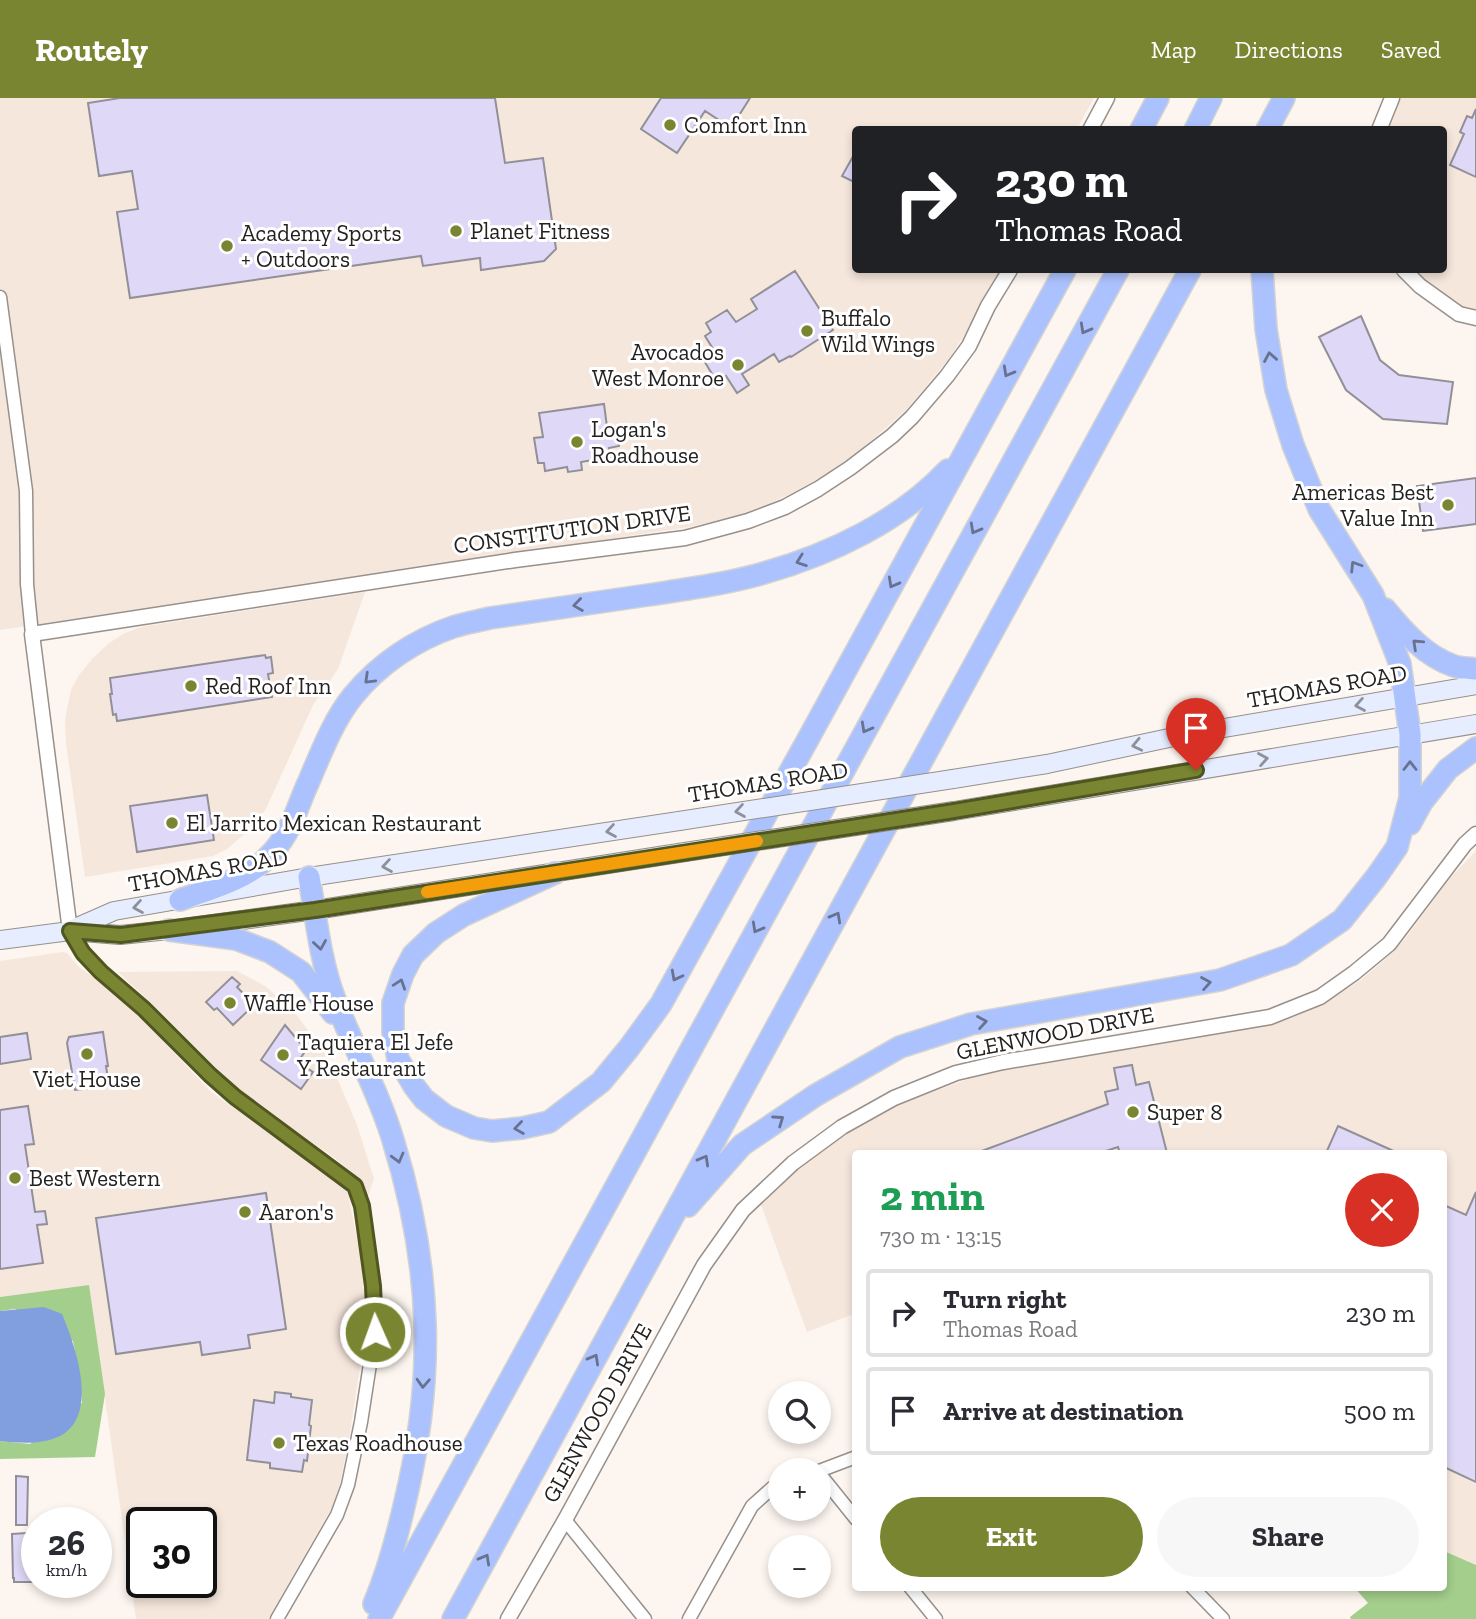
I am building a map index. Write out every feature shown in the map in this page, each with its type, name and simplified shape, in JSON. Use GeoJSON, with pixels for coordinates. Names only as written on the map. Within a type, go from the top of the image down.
{"type":"FeatureCollection","features":[{"type":"Feature","properties":{"kind":"highway"},"geometry":{"type":"LineString","coordinates":[[1143,126],[1158,98]]}},
{"type":"Feature","properties":{"kind":"highway"},"geometry":{"type":"LineString","coordinates":[[1197,126],[1211,98]]}},
{"type":"Feature","properties":{"kind":"highway"},"geometry":{"type":"LineString","coordinates":[[1269,126],[1285,98]]}},
{"type":"Feature","properties":{"kind":"highway"},"geometry":{"type":"LineString","coordinates":[[1281,126],[1285,98]]}},
{"type":"Feature","properties":{"kind":"highway"},"geometry":{"type":"LineString","coordinates":[[555,873],[464,915],[436,933],[413,955],[393,1003],[393,1031],[398,1059],[414,1086],[446,1116],[474,1128],[492,1131],[549,1122],[601,1082],[661,1004],[1063,273]]}},
{"type":"Feature","properties":{"kind":"highway"},"geometry":{"type":"LineString","coordinates":[[379,1619],[1116,273]]}},
{"type":"Feature","properties":{"kind":"highway"},"geometry":{"type":"LineString","coordinates":[[453,1619],[1188,273]]}},
{"type":"Feature","properties":{"kind":"highway"},"geometry":{"type":"LineString","coordinates":[[1262,273],[1265,329],[1276,390],[1293,445],[1320,509],[1374,595],[1399,627],[1425,652],[1455,667],[1476,669]]}},
{"type":"Feature","properties":{"kind":"highway"},"geometry":{"type":"LineString","coordinates":[[180,900],[235,879],[263,862],[278,847],[293,823],[307,784],[331,732],[352,697],[395,656],[454,626],[489,618],[711,585],[762,574],[802,561],[881,524],[909,504],[932,487],[973,438]]}},
{"type":"Feature","properties":{"kind":"highway"},"geometry":{"type":"LineString","coordinates":[[1374,595],[1400,664],[1410,734],[1410,798],[1397,847]]}},
{"type":"Feature","properties":{"kind":"highway"},"geometry":{"type":"LineString","coordinates":[[662,1237],[742,1145],[816,1095],[900,1047],[971,1024],[1220,980],[1292,955],[1342,920],[1397,847],[1422,802],[1448,769],[1476,748]]}},
{"type":"Feature","properties":{"kind":"highway"},"geometry":{"type":"LineString","coordinates":[[309,877],[323,959],[333,995],[393,1138],[416,1237],[425,1323],[422,1401],[412,1472],[398,1534],[382,1585],[367,1619]]}},
{"type":"Feature","properties":{"kind":"highway"},"geometry":{"type":"LineString","coordinates":[[169,930],[236,939],[270,952],[301,972],[349,1034]]}},
{"type":"Feature","properties":{"kind":"main road","name":"THOMAS ROAD"},"geometry":{"type":"LineString","coordinates":[[70,931],[114,911],[309,877],[1047,764],[1183,735],[1476,685]]}},
{"type":"Feature","properties":{"kind":"main road","name":"THOMAS ROAD"},"geometry":{"type":"LineString","coordinates":[[0,940],[70,931],[121,935],[315,910],[954,811],[1476,724]]}},
{"type":"Feature","properties":{"kind":"street"},"geometry":{"type":"LineString","coordinates":[[1092,126],[1107,98]]}},
{"type":"Feature","properties":{"kind":"street"},"geometry":{"type":"LineString","coordinates":[[1381,126],[1392,98]]}},
{"type":"Feature","properties":{"kind":"street","name":"CONSTITUTION DRIVE"},"geometry":{"type":"LineString","coordinates":[[32,634],[515,560],[685,538],[748,521],[785,507],[818,489],[899,430],[925,403],[969,346],[988,306],[1008,273]]}},
{"type":"Feature","properties":{"kind":"street"},"geometry":{"type":"LineString","coordinates":[[1407,273],[1458,314],[1476,318]]}},
{"type":"Feature","properties":{"kind":"street"},"geometry":{"type":"LineString","coordinates":[[0,297],[26,491],[27,584],[32,634],[70,931],[83,953],[101,972],[144,1009],[210,1075],[235,1097],[348,1180],[360,1196],[373,1286],[375,1332],[361,1422],[348,1485],[337,1515],[277,1619]]}},
{"type":"Feature","properties":{"kind":"street","name":"GLENWOOD DRIVE"},"geometry":{"type":"LineString","coordinates":[[508,1619],[704,1265],[743,1210],[793,1163],[842,1127],[884,1104],[956,1073],[1003,1062],[1270,1017],[1320,997],[1354,974],[1389,944],[1465,844],[1476,834]]}},
{"type":"Feature","properties":{"kind":"street"},"geometry":{"type":"LineString","coordinates":[[831,1467],[852,1459]]}},
{"type":"Feature","properties":{"kind":"street"},"geometry":{"type":"LineString","coordinates":[[831,1487],[852,1514]]}},
{"type":"Feature","properties":{"kind":"street"},"geometry":{"type":"LineString","coordinates":[[689,1619],[751,1506],[768,1491]]}},
{"type":"Feature","properties":{"kind":"street"},"geometry":{"type":"LineString","coordinates":[[565,1520],[645,1619]]}},
{"type":"Feature","properties":{"kind":"street"},"geometry":{"type":"LineString","coordinates":[[913,1591],[936,1619]]}},
{"type":"Feature","properties":{"kind":"street"},"geometry":{"type":"LineString","coordinates":[[1196,1591],[1223,1619]]}},
{"type":"Feature","properties":{"kind":"shaded area"},"geometry":{"type":"Polygon","coordinates":[[[0,98],[1094,98],[1079,126],[852,126],[852,273],[999,273],[948,360],[906,410],[863,448],[828,473],[792,493],[736,516],[689,527],[0,630],[0,98]]]}},
{"type":"Feature","properties":{"kind":"shaded area"},"geometry":{"type":"Polygon","coordinates":[[[1399,98],[1476,98],[1476,314],[1438,294],[1415,273],[1447,273],[1447,126],[1387,126],[1399,98]]]}},
{"type":"Feature","properties":{"kind":"shaded area"},"geometry":{"type":"Polygon","coordinates":[[[365,592],[338,669],[313,705],[266,809],[248,831],[227,849],[213,856],[85,877],[65,719],[71,690],[93,658],[109,643],[141,627],[365,592]]]}},
{"type":"Feature","properties":{"kind":"shaded area"},"geometry":{"type":"Polygon","coordinates":[[[1476,851],[1476,1565],[1447,1552],[1447,1150],[852,1150],[852,1315],[807,1332],[760,1202],[833,1141],[898,1104],[994,1070],[1199,1038],[1312,1009],[1357,983],[1381,963],[1405,939],[1451,877],[1476,851]]]}},
{"type":"Feature","properties":{"kind":"shaded area"},"geometry":{"type":"Polygon","coordinates":[[[63,952],[134,1010],[210,1091],[344,1187],[348,1194],[360,1254],[365,1333],[349,1439],[332,1507],[268,1619],[136,1619],[133,1598],[217,1598],[217,1507],[126,1507],[126,1548],[89,1285],[0,1297],[0,961],[63,952]]]}},
{"type":"Feature","properties":{"kind":"shaded area"},"geometry":{"type":"Polygon","coordinates":[[[237,971],[265,986],[293,1010],[329,1059],[357,1125],[374,1179],[367,1199],[355,1176],[336,1159],[237,1090],[118,972],[237,971]]]}},
{"type":"Feature","properties":{"kind":"green space"},"geometry":{"type":"Polygon","coordinates":[[[89,1285],[105,1394],[95,1457],[0,1459],[0,1441],[30,1444],[82,1403],[73,1341],[15,1309],[0,1311],[0,1297],[89,1285]]]}},
{"type":"Feature","properties":{"kind":"green space"},"geometry":{"type":"Polygon","coordinates":[[[1447,1552],[1476,1565],[1476,1619],[1351,1619],[1350,1617],[1368,1603],[1358,1591],[1447,1591],[1447,1552]]]}},
{"type":"Feature","properties":{"kind":"water"},"geometry":{"type":"Polygon","coordinates":[[[44,1307],[62,1314],[73,1343],[81,1379],[79,1412],[72,1426],[53,1439],[30,1443],[0,1441],[0,1311],[44,1307]]]}},
{"type":"Feature","properties":{"kind":"building"},"geometry":{"type":"Polygon","coordinates":[[[120,98],[495,98],[505,163],[543,158],[556,249],[544,261],[481,270],[480,258],[423,266],[421,256],[130,298],[117,212],[138,209],[132,171],[99,176],[88,103],[120,98]]]}},
{"type":"Feature","properties":{"kind":"building","name":"Comfort Inn"},"geometry":{"type":"Polygon","coordinates":[[[661,98],[750,98],[731,128],[705,111],[677,153],[641,129],[661,98]]]}},
{"type":"Feature","properties":{"kind":"building"},"geometry":{"type":"Polygon","coordinates":[[[1476,109],[1476,177],[1450,165],[1464,134],[1460,132],[1467,116],[1472,118],[1476,109]]]}},
{"type":"Feature","properties":{"kind":"building"},"geometry":{"type":"Polygon","coordinates":[[[852,158],[852,181],[842,176],[852,158]]]}},
{"type":"Feature","properties":{"kind":"building"},"geometry":{"type":"Polygon","coordinates":[[[795,271],[833,330],[791,357],[779,362],[774,354],[742,374],[749,385],[737,393],[726,376],[717,382],[703,359],[715,352],[705,336],[711,332],[706,323],[727,310],[736,322],[757,309],[751,299],[795,271]]]}},
{"type":"Feature","properties":{"kind":"building"},"geometry":{"type":"Polygon","coordinates":[[[1361,316],[1380,360],[1399,375],[1453,382],[1447,424],[1383,419],[1346,390],[1319,337],[1361,316]]]}},
{"type":"Feature","properties":{"kind":"building","name":"Logan's Roadhouse"},"geometry":{"type":"Polygon","coordinates":[[[604,404],[607,427],[616,426],[619,446],[609,448],[610,457],[581,462],[582,470],[568,472],[567,467],[545,471],[544,463],[538,463],[534,438],[543,437],[539,413],[604,404]]]}},
{"type":"Feature","properties":{"kind":"building","name":"Americas Best Value Inn"},"geometry":{"type":"Polygon","coordinates":[[[1476,478],[1476,524],[1423,531],[1417,486],[1476,478]]]}},
{"type":"Feature","properties":{"kind":"building","name":"Red Roof Inn"},"geometry":{"type":"Polygon","coordinates":[[[265,655],[266,658],[271,657],[273,673],[268,674],[272,697],[117,721],[116,714],[113,715],[110,678],[265,655]]]}},
{"type":"Feature","properties":{"kind":"building","name":"El Jarrito Mexican Restaurant"},"geometry":{"type":"Polygon","coordinates":[[[207,795],[214,840],[137,852],[130,806],[207,795]]]}},
{"type":"Feature","properties":{"kind":"building","name":"Waffle House"},"geometry":{"type":"Polygon","coordinates":[[[232,977],[240,984],[237,987],[254,1005],[233,1025],[217,1008],[214,1010],[206,1002],[232,977]]]}},
{"type":"Feature","properties":{"kind":"building","name":"Taquiera El Jefe Y Restaurant"},"geometry":{"type":"Polygon","coordinates":[[[285,1025],[306,1050],[298,1062],[313,1072],[301,1089],[261,1060],[285,1025]]]}},
{"type":"Feature","properties":{"kind":"building","name":"Viet House"},"geometry":{"type":"Polygon","coordinates":[[[103,1032],[109,1086],[75,1090],[67,1043],[69,1037],[103,1032]]]}},
{"type":"Feature","properties":{"kind":"building"},"geometry":{"type":"Polygon","coordinates":[[[27,1033],[31,1059],[0,1064],[0,1037],[27,1033]]]}},
{"type":"Feature","properties":{"kind":"building","name":"Super 8"},"geometry":{"type":"Polygon","coordinates":[[[1132,1065],[1136,1085],[1149,1082],[1166,1150],[1119,1150],[1118,1147],[1109,1150],[984,1150],[1108,1104],[1105,1092],[1118,1089],[1114,1068],[1132,1065]]]}},
{"type":"Feature","properties":{"kind":"building","name":"Best Western"},"geometry":{"type":"Polygon","coordinates":[[[28,1106],[34,1144],[25,1145],[35,1212],[45,1211],[47,1224],[37,1225],[43,1263],[0,1269],[0,1110],[28,1106]]]}},
{"type":"Feature","properties":{"kind":"building"},"geometry":{"type":"Polygon","coordinates":[[[1338,1126],[1391,1150],[1327,1150],[1338,1126]]]}},
{"type":"Feature","properties":{"kind":"building"},"geometry":{"type":"Polygon","coordinates":[[[1476,1192],[1476,1482],[1447,1468],[1447,1206],[1466,1215],[1476,1192]]]}},
{"type":"Feature","properties":{"kind":"building"},"geometry":{"type":"Polygon","coordinates":[[[266,1193],[286,1329],[248,1335],[250,1348],[202,1355],[200,1342],[116,1354],[96,1218],[266,1193]]]}},
{"type":"Feature","properties":{"kind":"building","name":"Texas Roadhouse"},"geometry":{"type":"Polygon","coordinates":[[[275,1392],[312,1400],[307,1461],[304,1460],[302,1472],[270,1468],[270,1463],[247,1460],[254,1400],[274,1403],[275,1392]]]}},
{"type":"Feature","properties":{"kind":"building"},"geometry":{"type":"Polygon","coordinates":[[[16,1476],[28,1477],[27,1507],[21,1507],[21,1525],[16,1525],[16,1476]]]}},
{"type":"Feature","properties":{"kind":"building"},"geometry":{"type":"Polygon","coordinates":[[[21,1533],[21,1582],[14,1582],[13,1578],[12,1534],[21,1533]]]}},
{"type":"Feature","properties":{"kind":"slow traffic"},"geometry":{"type":"LineString","coordinates":[[427,892],[757,841]]}},
{"type":"Feature","properties":{"kind":"place","name":"Comfort Inn"},"geometry":{"type":"Point","coordinates":[670,125]}},
{"type":"Feature","properties":{"kind":"place","name":"Planet Fitness"},"geometry":{"type":"Point","coordinates":[456,231]}},
{"type":"Feature","properties":{"kind":"place","name":"Academy Sports + Outdoors"},"geometry":{"type":"Point","coordinates":[227,246]}},
{"type":"Feature","properties":{"kind":"place","name":"Buffalo Wild Wings"},"geometry":{"type":"Point","coordinates":[807,331]}},
{"type":"Feature","properties":{"kind":"place","name":"Avocados West Monroe"},"geometry":{"type":"Point","coordinates":[738,365]}},
{"type":"Feature","properties":{"kind":"place","name":"Logan's Roadhouse"},"geometry":{"type":"Point","coordinates":[577,442]}},
{"type":"Feature","properties":{"kind":"place","name":"Americas Best Value Inn"},"geometry":{"type":"Point","coordinates":[1448,505]}},
{"type":"Feature","properties":{"kind":"place","name":"Red Roof Inn"},"geometry":{"type":"Point","coordinates":[191,686]}},
{"type":"Feature","properties":{"kind":"place","name":"El Jarrito Mexican Restaurant"},"geometry":{"type":"Point","coordinates":[172,823]}},
{"type":"Feature","properties":{"kind":"place","name":"Waffle House"},"geometry":{"type":"Point","coordinates":[230,1003]}},
{"type":"Feature","properties":{"kind":"place","name":"Viet House"},"geometry":{"type":"Point","coordinates":[87,1054]}},
{"type":"Feature","properties":{"kind":"place","name":"Taquiera El Jefe Y Restaurant"},"geometry":{"type":"Point","coordinates":[283,1055]}},
{"type":"Feature","properties":{"kind":"place","name":"Super 8"},"geometry":{"type":"Point","coordinates":[1133,1112]}},
{"type":"Feature","properties":{"kind":"place","name":"Best Western"},"geometry":{"type":"Point","coordinates":[15,1178]}},
{"type":"Feature","properties":{"kind":"place","name":"Aaron's"},"geometry":{"type":"Point","coordinates":[245,1212]}},
{"type":"Feature","properties":{"kind":"place","name":"Texas Roadhouse"},"geometry":{"type":"Point","coordinates":[279,1443]}},
{"type":"Feature","properties":{"kind":"route"},"geometry":{"type":"LineString","coordinates":[[375,1332],[373,1286],[362,1206],[355,1186],[235,1097],[210,1075],[144,1009],[101,972],[83,953],[70,931],[121,935],[315,910],[954,811],[1196,770]]}}]}
